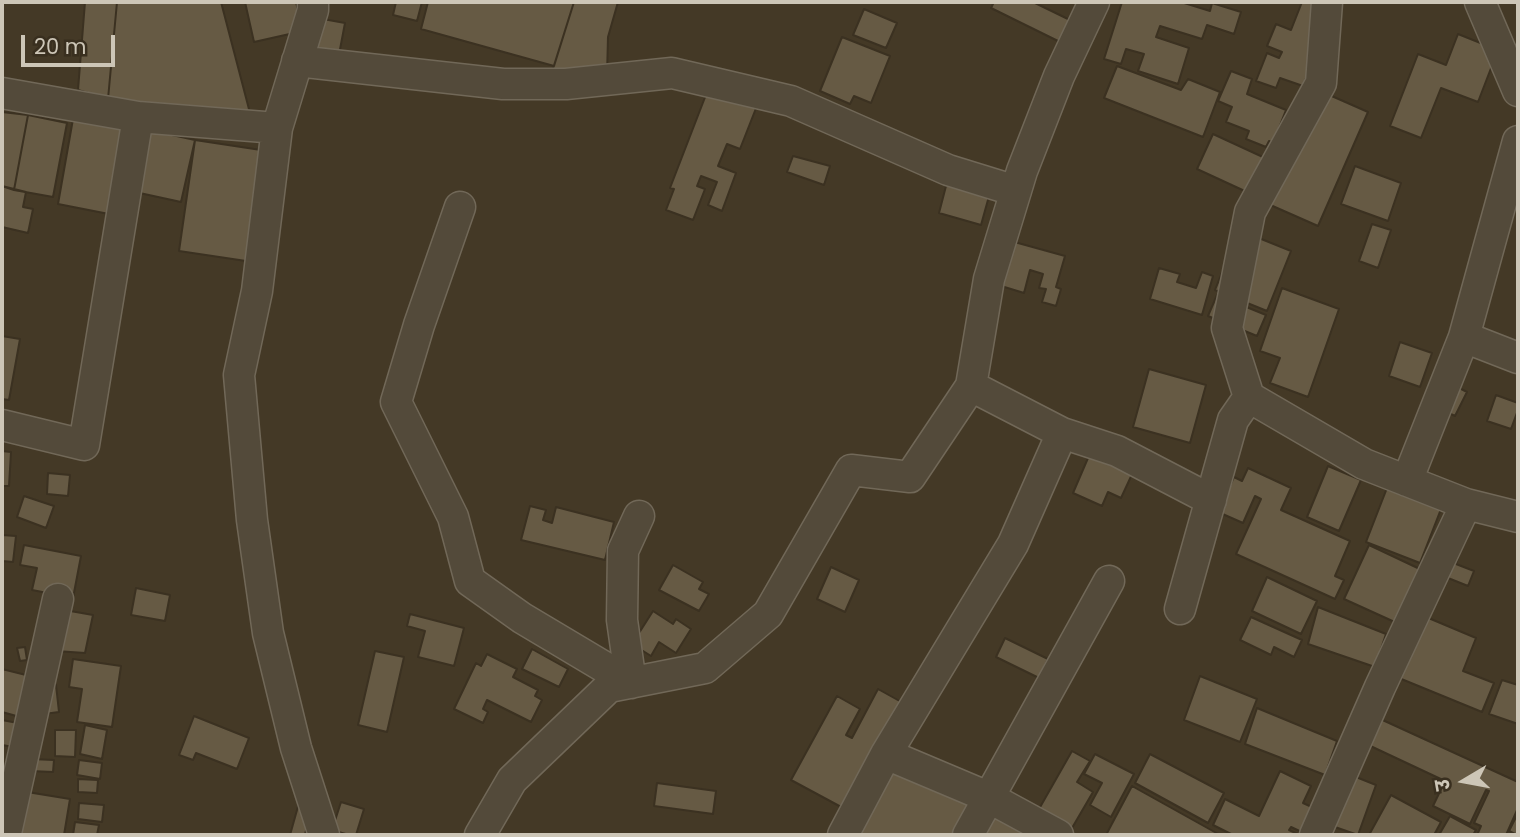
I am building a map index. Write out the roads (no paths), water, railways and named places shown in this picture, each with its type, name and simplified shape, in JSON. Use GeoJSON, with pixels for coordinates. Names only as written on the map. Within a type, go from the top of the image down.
{"type":"FeatureCollection","features":[{"type":"Feature","properties":{"kind":"street"},"geometry":{"type":"LineString","coordinates":[[313,2],[313,10],[277,128],[257,291],[239,375],[252,520],[268,633],[296,748],[324,835]]}},
{"type":"Feature","properties":{"kind":"street"},"geometry":{"type":"LineString","coordinates":[[480,835],[512,780],[609,687],[705,668],[768,614],[851,470],[909,477],[971,386],[989,279],[1022,171],[1059,76],[1094,2]]}},
{"type":"Feature","properties":{"kind":"street"},"geometry":{"type":"LineString","coordinates":[[1327,2],[1321,83],[1250,212],[1227,328],[1249,397],[1364,464],[1466,503],[1518,517]]}},
{"type":"Feature","properties":{"kind":"street"},"geometry":{"type":"LineString","coordinates":[[1480,2],[1518,91]]}},
{"type":"Feature","properties":{"kind":"street"},"geometry":{"type":"LineString","coordinates":[[298,61],[503,84],[566,84],[672,73],[791,101],[948,170],[1016,191]]}},
{"type":"Feature","properties":{"kind":"street"},"geometry":{"type":"LineString","coordinates":[[2,93],[138,117],[277,128]]}},
{"type":"Feature","properties":{"kind":"street"},"geometry":{"type":"LineString","coordinates":[[2,425],[84,445],[138,117]]}},
{"type":"Feature","properties":{"kind":"street"},"geometry":{"type":"LineString","coordinates":[[1407,481],[1464,337],[1518,141]]}},
{"type":"Feature","properties":{"kind":"street"},"geometry":{"type":"LineString","coordinates":[[460,207],[396,401],[453,517],[470,580],[522,618],[631,683]]}},
{"type":"Feature","properties":{"kind":"street"},"geometry":{"type":"LineString","coordinates":[[1464,337],[1518,358]]}},
{"type":"Feature","properties":{"kind":"street"},"geometry":{"type":"LineString","coordinates":[[971,386],[1062,433],[1117,452],[1211,500]]}},
{"type":"Feature","properties":{"kind":"street"},"geometry":{"type":"LineString","coordinates":[[1180,609],[1233,420],[1249,397]]}},
{"type":"Feature","properties":{"kind":"street"},"geometry":{"type":"LineString","coordinates":[[843,835],[886,754],[1013,544],[1062,433]]}},
{"type":"Feature","properties":{"kind":"street"},"geometry":{"type":"LineString","coordinates":[[1315,835],[1380,687],[1466,503]]}},
{"type":"Feature","properties":{"kind":"street"},"geometry":{"type":"LineString","coordinates":[[631,683],[622,620],[623,551],[639,516]]}},
{"type":"Feature","properties":{"kind":"street"},"geometry":{"type":"LineString","coordinates":[[968,835],[1109,581]]}},
{"type":"Feature","properties":{"kind":"street"},"geometry":{"type":"LineString","coordinates":[[2,832],[6,833],[58,598]]}},
{"type":"Feature","properties":{"kind":"street"},"geometry":{"type":"LineString","coordinates":[[886,754],[988,797],[1058,835]]}}]}
